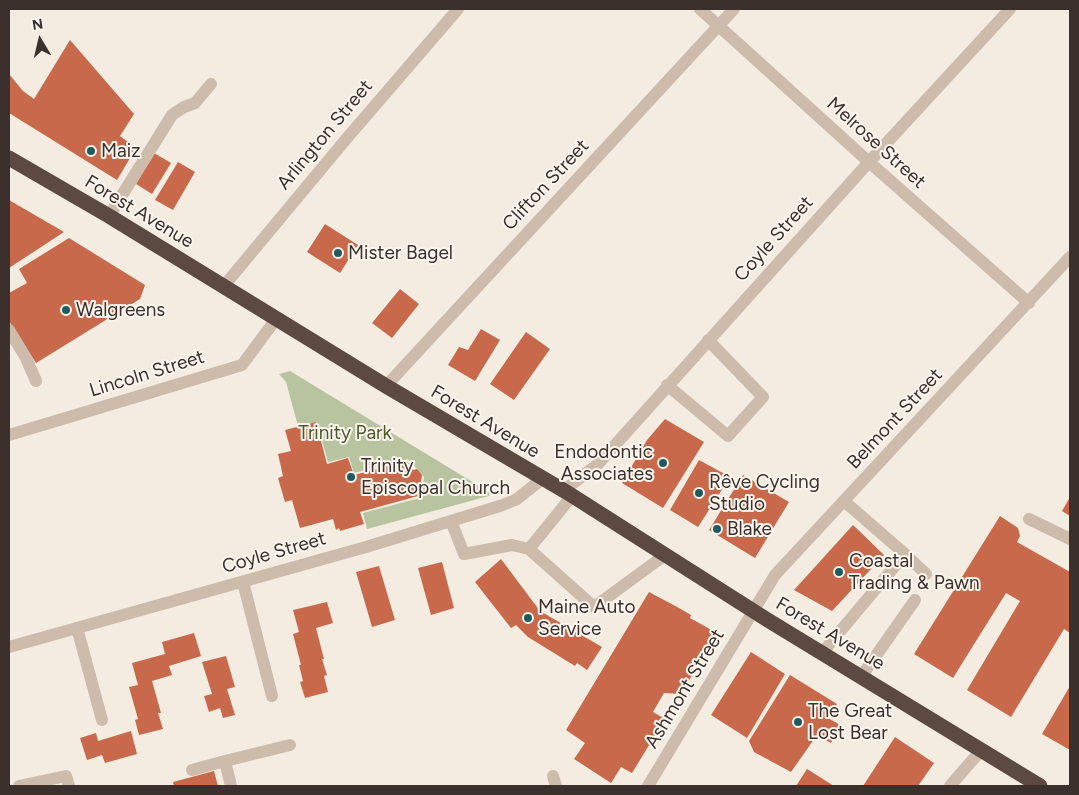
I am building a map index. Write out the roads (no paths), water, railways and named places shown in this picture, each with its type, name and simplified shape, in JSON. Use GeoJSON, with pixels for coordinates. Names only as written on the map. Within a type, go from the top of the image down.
{"type":"FeatureCollection","features":[{"type":"Feature","properties":{"kind":"highway","name":"Forest Avenue"},"geometry":{"type":"LineString","coordinates":[[9,158],[109,216],[223,288],[568,494],[822,653],[1040,786]]}},
{"type":"Feature","properties":{"kind":"street","name":"Arlington Street"},"geometry":{"type":"LineString","coordinates":[[223,288],[347,138],[458,9]]}},
{"type":"Feature","properties":{"kind":"street","name":"Melrose Street"},"geometry":{"type":"LineString","coordinates":[[700,9],[1029,303]]}},
{"type":"Feature","properties":{"kind":"street","name":"Clifton Street"},"geometry":{"type":"LineString","coordinates":[[386,386],[734,9]]}},
{"type":"Feature","properties":{"kind":"street","name":"Coyle Street"},"geometry":{"type":"LineString","coordinates":[[529,549],[568,494],[598,464],[667,385],[1010,9]]}},
{"type":"Feature","properties":{"kind":"street"},"geometry":{"type":"LineString","coordinates":[[109,216],[172,115],[184,107],[195,103],[211,84]]}},
{"type":"Feature","properties":{"kind":"street","name":"Belmont Street"},"geometry":{"type":"LineString","coordinates":[[753,610],[775,576],[1070,257]]}},
{"type":"Feature","properties":{"kind":"street","name":"Lincoln Street"},"geometry":{"type":"LineString","coordinates":[[9,435],[242,365],[276,319]]}},
{"type":"Feature","properties":{"kind":"street"},"geometry":{"type":"LineString","coordinates":[[9,330],[26,358],[36,381]]}},
{"type":"Feature","properties":{"kind":"street"},"geometry":{"type":"LineString","coordinates":[[667,385],[728,436],[763,397],[708,340]]}},
{"type":"Feature","properties":{"kind":"street","name":"Coyle Street"},"geometry":{"type":"LineString","coordinates":[[9,647],[366,547],[451,521],[516,500],[542,479]]}},
{"type":"Feature","properties":{"kind":"street"},"geometry":{"type":"LineString","coordinates":[[844,501],[926,574]]}},
{"type":"Feature","properties":{"kind":"street"},"geometry":{"type":"LineString","coordinates":[[1028,519],[1070,539]]}},
{"type":"Feature","properties":{"kind":"street"},"geometry":{"type":"LineString","coordinates":[[451,521],[464,554],[512,545],[529,549],[594,607],[665,554]]}},
{"type":"Feature","properties":{"kind":"street"},"geometry":{"type":"LineString","coordinates":[[822,653],[905,554]]}},
{"type":"Feature","properties":{"kind":"street"},"geometry":{"type":"LineString","coordinates":[[243,582],[272,696]]}},
{"type":"Feature","properties":{"kind":"street"},"geometry":{"type":"LineString","coordinates":[[861,677],[915,600]]}},
{"type":"Feature","properties":{"kind":"street","name":"Ashmont Street"},"geometry":{"type":"LineString","coordinates":[[648,786],[753,610]]}},
{"type":"Feature","properties":{"kind":"street"},"geometry":{"type":"LineString","coordinates":[[77,628],[102,720]]}},
{"type":"Feature","properties":{"kind":"street"},"geometry":{"type":"LineString","coordinates":[[192,770],[290,745]]}},
{"type":"Feature","properties":{"kind":"street"},"geometry":{"type":"LineString","coordinates":[[950,786],[981,750]]}},
{"type":"Feature","properties":{"kind":"street"},"geometry":{"type":"LineString","coordinates":[[225,761],[231,786]]}},
{"type":"Feature","properties":{"kind":"street"},"geometry":{"type":"LineString","coordinates":[[19,786],[66,776],[69,786]]}},
{"type":"Feature","properties":{"kind":"place","name":"Maiz"},"geometry":{"type":"Point","coordinates":[91,151]}},
{"type":"Feature","properties":{"kind":"place","name":"Mister Bagel"},"geometry":{"type":"Point","coordinates":[338,253]}},
{"type":"Feature","properties":{"kind":"place","name":"Walgreens"},"geometry":{"type":"Point","coordinates":[66,310]}},
{"type":"Feature","properties":{"kind":"place","name":"Endodontic Associates"},"geometry":{"type":"Point","coordinates":[663,463]}},
{"type":"Feature","properties":{"kind":"place","name":"Trinity Episcopal Church"},"geometry":{"type":"Point","coordinates":[351,477]}},
{"type":"Feature","properties":{"kind":"place","name":"Rêve Cycling Studio"},"geometry":{"type":"Point","coordinates":[699,493]}},
{"type":"Feature","properties":{"kind":"place","name":"Blake"},"geometry":{"type":"Point","coordinates":[717,529]}},
{"type":"Feature","properties":{"kind":"place","name":"Coastal Trading & Pawn"},"geometry":{"type":"Point","coordinates":[839,572]}},
{"type":"Feature","properties":{"kind":"place","name":"Maine Auto Service"},"geometry":{"type":"Point","coordinates":[528,618]}},
{"type":"Feature","properties":{"kind":"place","name":"The Great Lost Bear"},"geometry":{"type":"Point","coordinates":[798,722]}},
{"type":"Feature","properties":{"kind":"park label","name":"Trinity Park"},"geometry":{"type":"Point","coordinates":[345,433]}}]}
